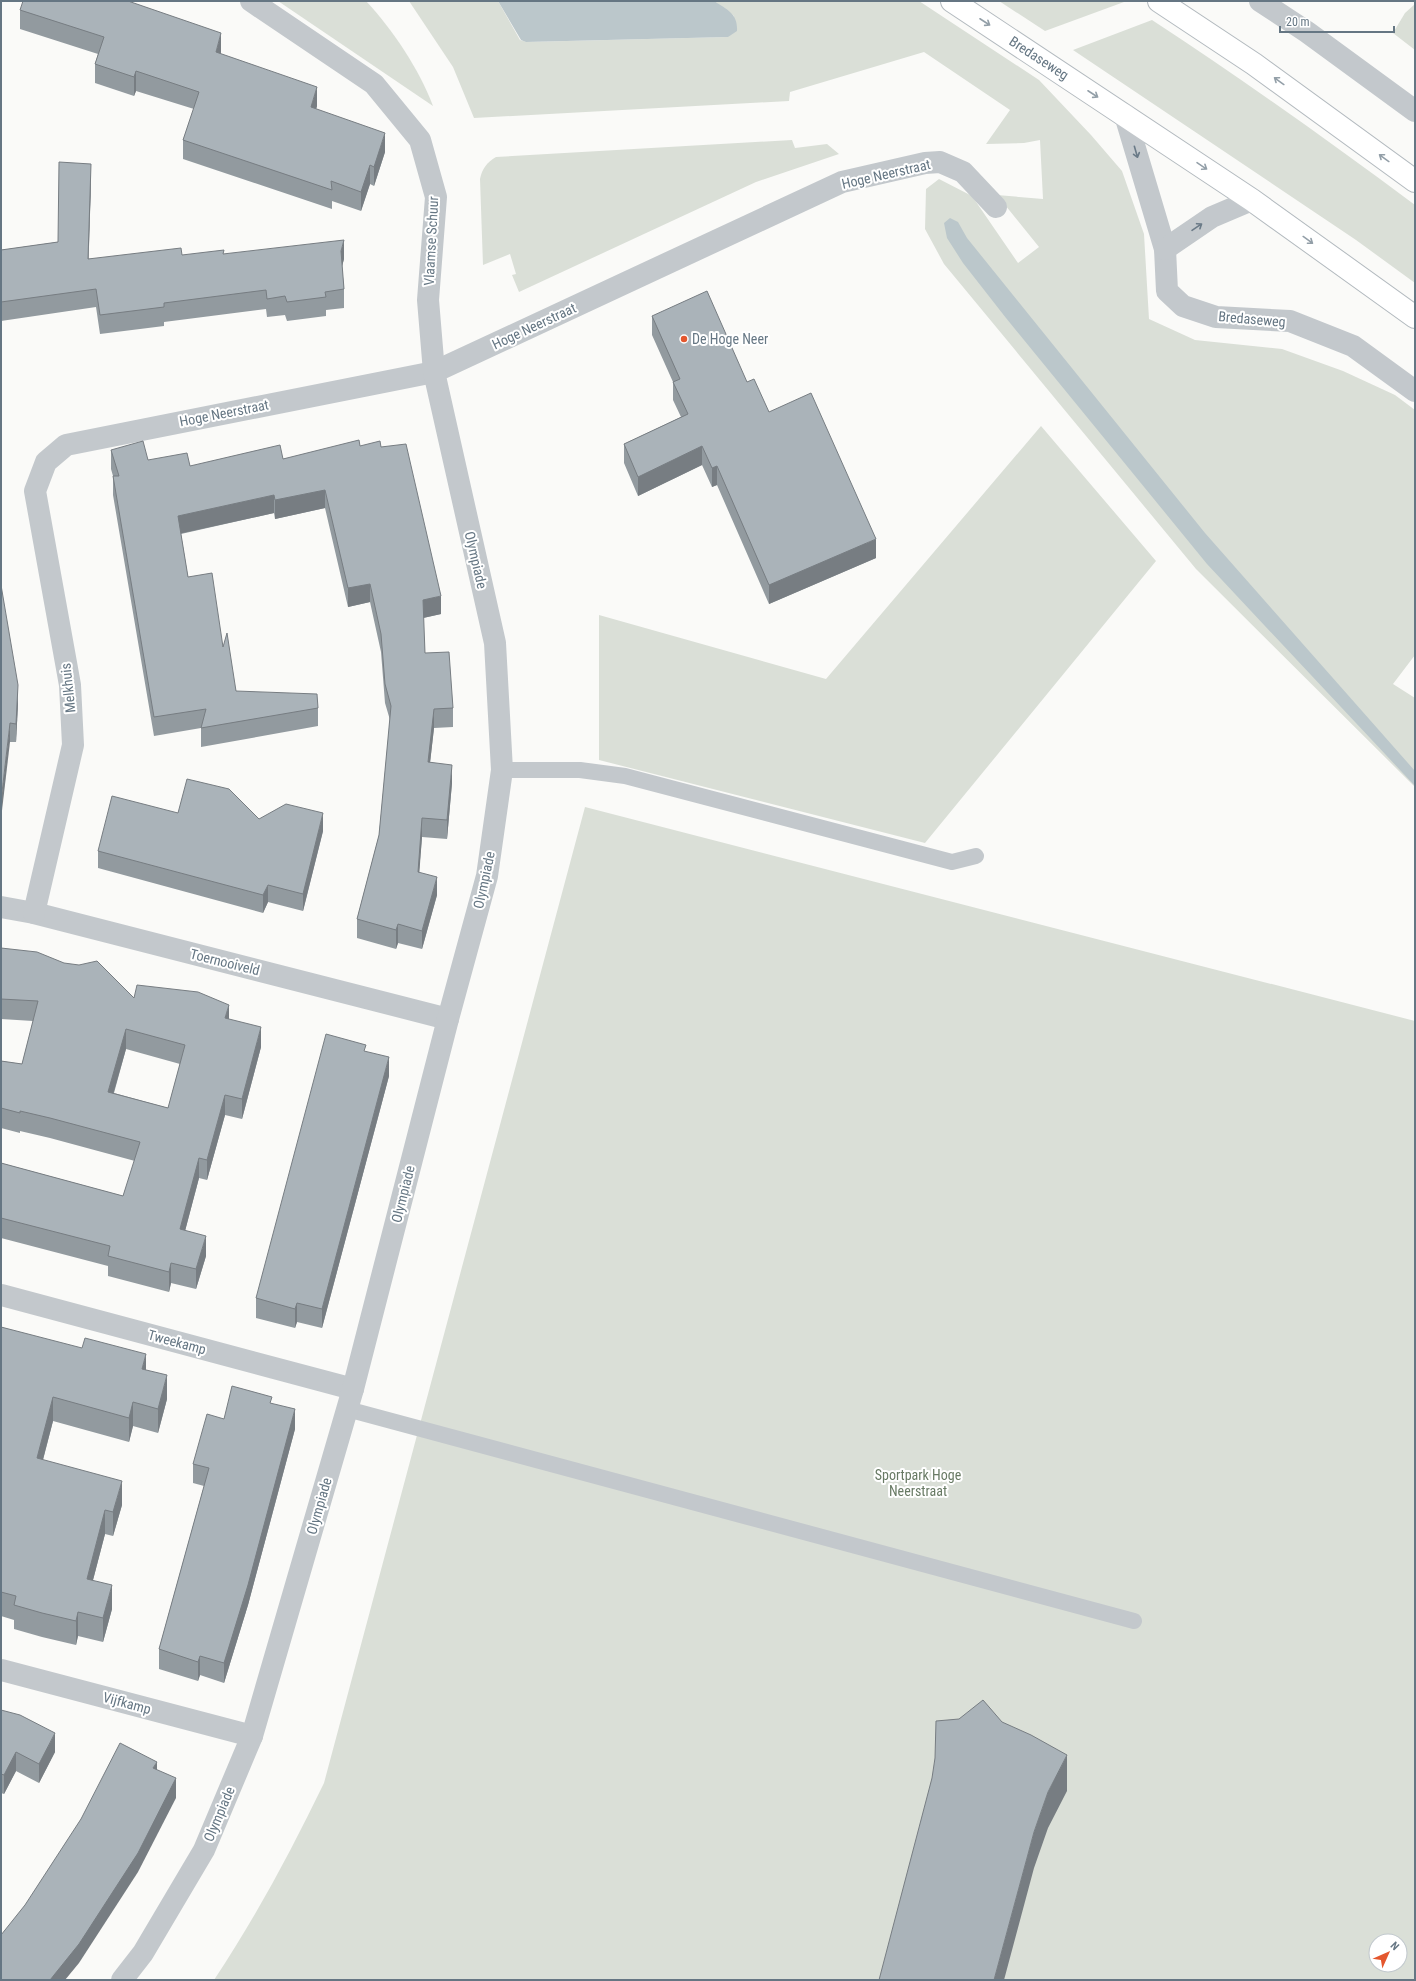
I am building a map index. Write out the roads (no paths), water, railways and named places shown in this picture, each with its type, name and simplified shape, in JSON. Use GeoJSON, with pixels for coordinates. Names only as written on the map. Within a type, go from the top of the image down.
{"type":"FeatureCollection","features":[{"type":"Feature","properties":{"kind":"main road","name":"Bredaseweg"},"geometry":{"type":"LineString","coordinates":[[952,1],[1252,200],[1415,317]]}},
{"type":"Feature","properties":{"kind":"main road"},"geometry":{"type":"LineString","coordinates":[[1159,1],[1254,64],[1415,181]]}},
{"type":"Feature","properties":{"kind":"street","name":"Vlaamse Schuur"},"geometry":{"type":"LineString","coordinates":[[251,1],[374,84],[420,140],[436,197],[428,300],[434,372]]}},
{"type":"Feature","properties":{"kind":"street"},"geometry":{"type":"LineString","coordinates":[[1260,1],[1307,32],[1415,111]]}},
{"type":"Feature","properties":{"kind":"street","name":"Bredaseweg"},"geometry":{"type":"LineString","coordinates":[[1125,115],[1165,249],[1167,291],[1183,306],[1216,317],[1290,321],[1353,346],[1415,392]]}},
{"type":"Feature","properties":{"kind":"street","name":"Hoge Neerstraat"},"geometry":{"type":"LineString","coordinates":[[46,462],[66,445],[434,372],[842,182],[925,163],[940,162],[963,172],[996,207]]}},
{"type":"Feature","properties":{"kind":"street"},"geometry":{"type":"LineString","coordinates":[[1165,249],[1212,217],[1252,200]]}},
{"type":"Feature","properties":{"kind":"street","name":"Olympiade"},"geometry":{"type":"LineString","coordinates":[[122,1980],[143,1953],[204,1850],[252,1736],[350,1399],[448,1019],[487,876],[502,770],[495,643],[434,372]]}},
{"type":"Feature","properties":{"kind":"street","name":"Melkhuis"},"geometry":{"type":"LineString","coordinates":[[34,913],[73,745],[70,685],[35,491],[46,462]]}},
{"type":"Feature","properties":{"kind":"street","name":"Toernooiveld"},"geometry":{"type":"LineString","coordinates":[[1,907],[34,913],[448,1019]]}},
{"type":"Feature","properties":{"kind":"street","name":"Tweekamp"},"geometry":{"type":"LineString","coordinates":[[1,1295],[350,1399]]}},
{"type":"Feature","properties":{"kind":"street","name":"Vijfkamp"},"geometry":{"type":"LineString","coordinates":[[1,1670],[252,1736]]}},
{"type":"Feature","properties":{"kind":"lane"},"geometry":{"type":"LineString","coordinates":[[502,770],[580,770],[625,776],[952,862],[976,856]]}},
{"type":"Feature","properties":{"kind":"lane"},"geometry":{"type":"LineString","coordinates":[[350,1399],[1134,1621]]}},
{"type":"Feature","properties":{"kind":"place","name":"De Hoge Neer"},"geometry":{"type":"Point","coordinates":[684,339]}},
{"type":"Feature","properties":{"kind":"park label","name":"Sportpark Hoge Neerstraat"},"geometry":{"type":"Point","coordinates":[918,1484]}}]}
